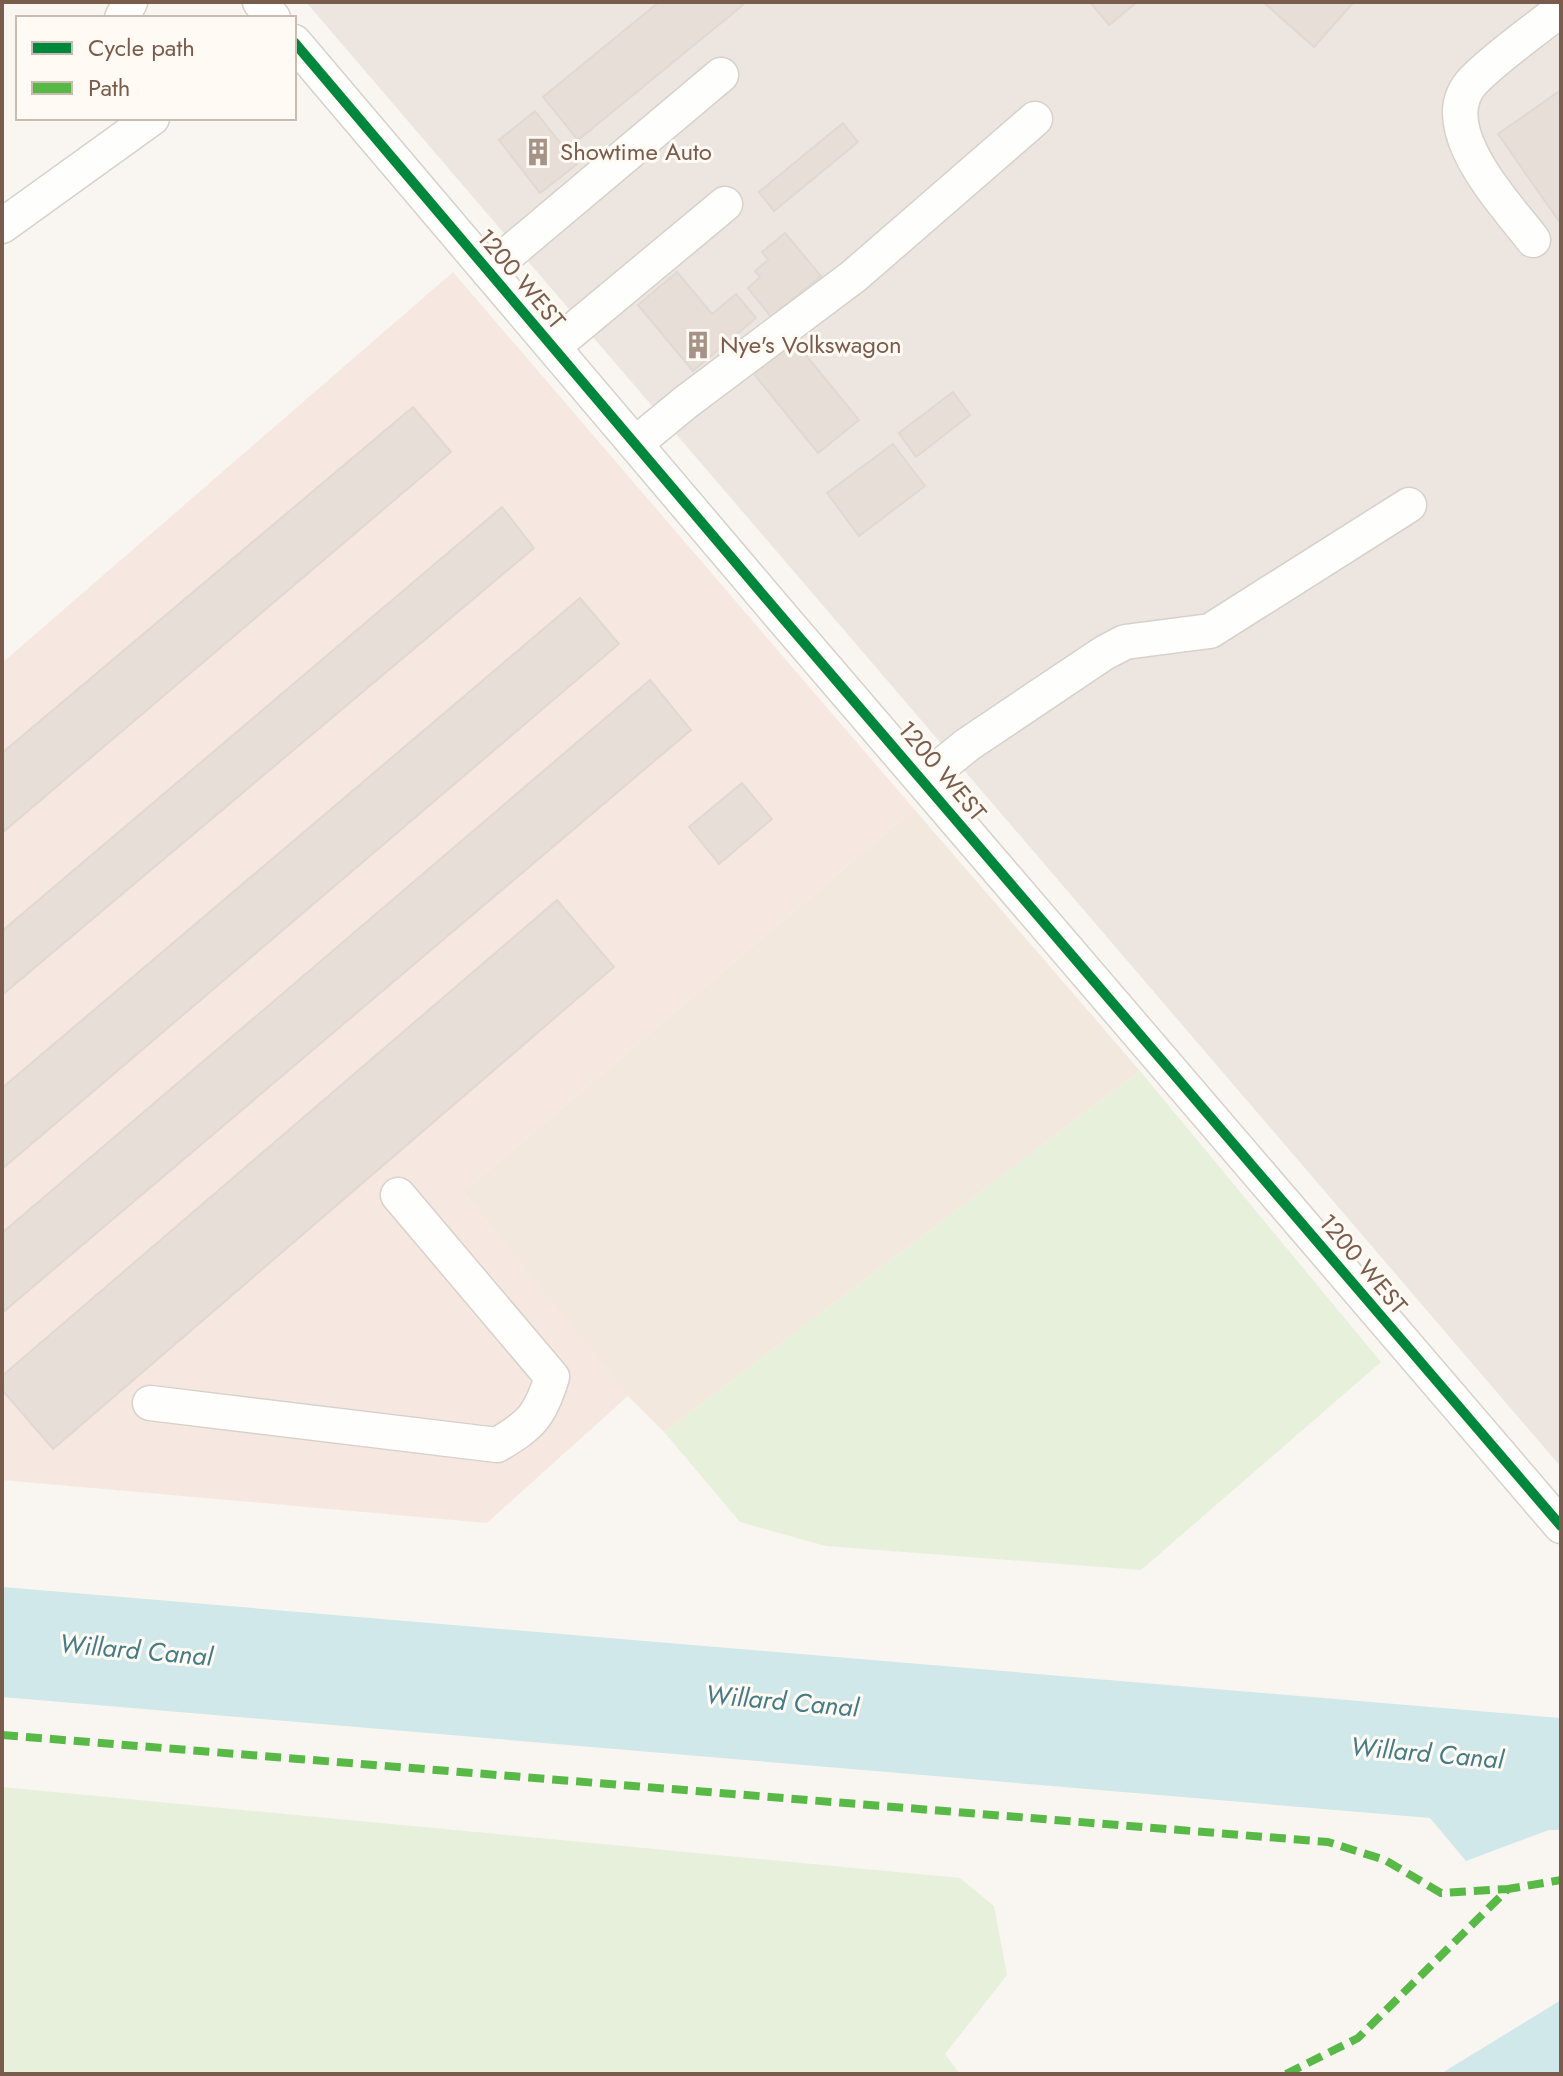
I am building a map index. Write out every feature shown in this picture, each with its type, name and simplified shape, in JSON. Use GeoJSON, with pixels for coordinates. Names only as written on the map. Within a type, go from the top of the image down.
{"type":"FeatureCollection","features":[{"type":"Feature","properties":{"kind":"street"},"geometry":{"type":"LineString","coordinates":[[1533,240],[1470,154],[1461,125],[1462,98],[1472,81],[1561,9]]}},
{"type":"Feature","properties":{"kind":"street","name":"1200 WEST"},"geometry":{"type":"LineString","coordinates":[[296,44],[1561,1526]]}},
{"type":"Feature","properties":{"kind":"street"},"geometry":{"type":"LineString","coordinates":[[488,271],[721,75]]}},
{"type":"Feature","properties":{"kind":"street"},"geometry":{"type":"LineString","coordinates":[[635,444],[854,276],[1035,119]]}},
{"type":"Feature","properties":{"kind":"street"},"geometry":{"type":"LineString","coordinates":[[2,226],[149,120]]}},
{"type":"Feature","properties":{"kind":"street"},"geometry":{"type":"LineString","coordinates":[[553,347],[725,204]]}},
{"type":"Feature","properties":{"kind":"street"},"geometry":{"type":"LineString","coordinates":[[924,780],[967,745],[1104,653],[1125,642],[1210,631],[1409,505]]}},
{"type":"Feature","properties":{"kind":"street"},"geometry":{"type":"LineString","coordinates":[[150,1403],[497,1445],[527,1427],[545,1401],[552,1377],[398,1195]]}},
{"type":"Feature","properties":{"kind":"shaded area"},"geometry":{"type":"Polygon","coordinates":[[[306,2],[1561,2],[1561,1467],[306,2]]]}},
{"type":"Feature","properties":{"kind":"shaded area"},"geometry":{"type":"Polygon","coordinates":[[[453,272],[914,809],[463,1192],[629,1395],[487,1523],[2,1480],[2,663],[453,272]]]}},
{"type":"Feature","properties":{"kind":"shaded area"},"geometry":{"type":"Polygon","coordinates":[[[914,809],[1140,1071],[664,1432],[628,1396],[463,1192],[914,809]]]}},
{"type":"Feature","properties":{"kind":"green space"},"geometry":{"type":"Polygon","coordinates":[[[1140,1071],[1381,1362],[1141,1570],[826,1546],[740,1522],[664,1432],[1140,1071]]]}},
{"type":"Feature","properties":{"kind":"green space"},"geometry":{"type":"Polygon","coordinates":[[[2,1787],[960,1878],[994,1906],[1007,1975],[945,2054],[960,2074],[2,2074],[2,1787]]]}},
{"type":"Feature","properties":{"kind":"water","name":"Willard Canal"},"geometry":{"type":"Polygon","coordinates":[[[2,1587],[1561,1718],[1561,1830],[1549,1830],[1466,1861],[1430,1818],[2,1697],[2,1587]]]}},
{"type":"Feature","properties":{"kind":"water"},"geometry":{"type":"Polygon","coordinates":[[[1561,2000],[1561,2074],[1441,2074],[1442,2073],[1561,2000]]]}},
{"type":"Feature","properties":{"kind":"building"},"geometry":{"type":"Polygon","coordinates":[[[659,2],[740,2],[743,5],[578,140],[543,97],[659,2]]]}},
{"type":"Feature","properties":{"kind":"building"},"geometry":{"type":"Polygon","coordinates":[[[1090,2],[1137,2],[1109,25],[1090,2]]]}},
{"type":"Feature","properties":{"kind":"building"},"geometry":{"type":"Polygon","coordinates":[[[1263,2],[1354,2],[1314,47],[1263,2]]]}},
{"type":"Feature","properties":{"kind":"building"},"geometry":{"type":"Polygon","coordinates":[[[1561,90],[1561,224],[1498,134],[1561,90]]]}},
{"type":"Feature","properties":{"kind":"building","name":"Showtime Auto"},"geometry":{"type":"Polygon","coordinates":[[[535,111],[577,164],[540,193],[499,140],[535,111]]]}},
{"type":"Feature","properties":{"kind":"building"},"geometry":{"type":"Polygon","coordinates":[[[843,123],[858,142],[774,211],[759,192],[843,123]]]}},
{"type":"Feature","properties":{"kind":"building"},"geometry":{"type":"Polygon","coordinates":[[[785,233],[821,276],[771,317],[748,288],[760,277],[755,271],[768,260],[762,252],[785,233]]]}},
{"type":"Feature","properties":{"kind":"building","name":"Nye's Volkswagon"},"geometry":{"type":"Polygon","coordinates":[[[677,272],[712,314],[736,294],[756,318],[693,371],[638,305],[677,272]]]}},
{"type":"Feature","properties":{"kind":"building"},"geometry":{"type":"Polygon","coordinates":[[[791,337],[859,420],[818,453],[750,369],[791,337]]]}},
{"type":"Feature","properties":{"kind":"building"},"geometry":{"type":"Polygon","coordinates":[[[953,392],[970,415],[916,457],[899,433],[953,392]]]}},
{"type":"Feature","properties":{"kind":"building"},"geometry":{"type":"Polygon","coordinates":[[[413,407],[451,452],[2,833],[2,753],[413,407]]]}},
{"type":"Feature","properties":{"kind":"building"},"geometry":{"type":"Polygon","coordinates":[[[893,444],[925,486],[859,536],[827,493],[893,444]]]}},
{"type":"Feature","properties":{"kind":"building"},"geometry":{"type":"Polygon","coordinates":[[[502,507],[534,548],[2,995],[2,931],[502,507]]]}},
{"type":"Feature","properties":{"kind":"building"},"geometry":{"type":"Polygon","coordinates":[[[580,598],[619,644],[2,1169],[2,1088],[580,598]]]}},
{"type":"Feature","properties":{"kind":"building"},"geometry":{"type":"Polygon","coordinates":[[[650,680],[691,730],[2,1313],[2,1233],[650,680]]]}},
{"type":"Feature","properties":{"kind":"building"},"geometry":{"type":"Polygon","coordinates":[[[742,783],[772,819],[719,864],[689,827],[742,783]]]}},
{"type":"Feature","properties":{"kind":"building"},"geometry":{"type":"Polygon","coordinates":[[[557,900],[614,967],[53,1449],[2,1390],[2,1376],[557,900]]]}},
{"type":"Feature","properties":{"kind":"marked path"},"geometry":{"type":"LineString","coordinates":[[2,1735],[1328,1842],[1385,1860],[1441,1893],[1508,1889]]}},
{"type":"Feature","properties":{"kind":"marked path"},"geometry":{"type":"LineString","coordinates":[[1286,2074],[1358,2038],[1508,1889],[1561,1880]]}},
{"type":"Feature","properties":{"kind":"cycle path"},"geometry":{"type":"LineString","coordinates":[[296,44],[1561,1526]]}},
{"type":"Feature","properties":{"kind":"place","name":"Showtime Auto"},"geometry":{"type":"Point","coordinates":[538,152]}},
{"type":"Feature","properties":{"kind":"place","name":"Nye's Volkswagon"},"geometry":{"type":"Point","coordinates":[698,345]}}]}
